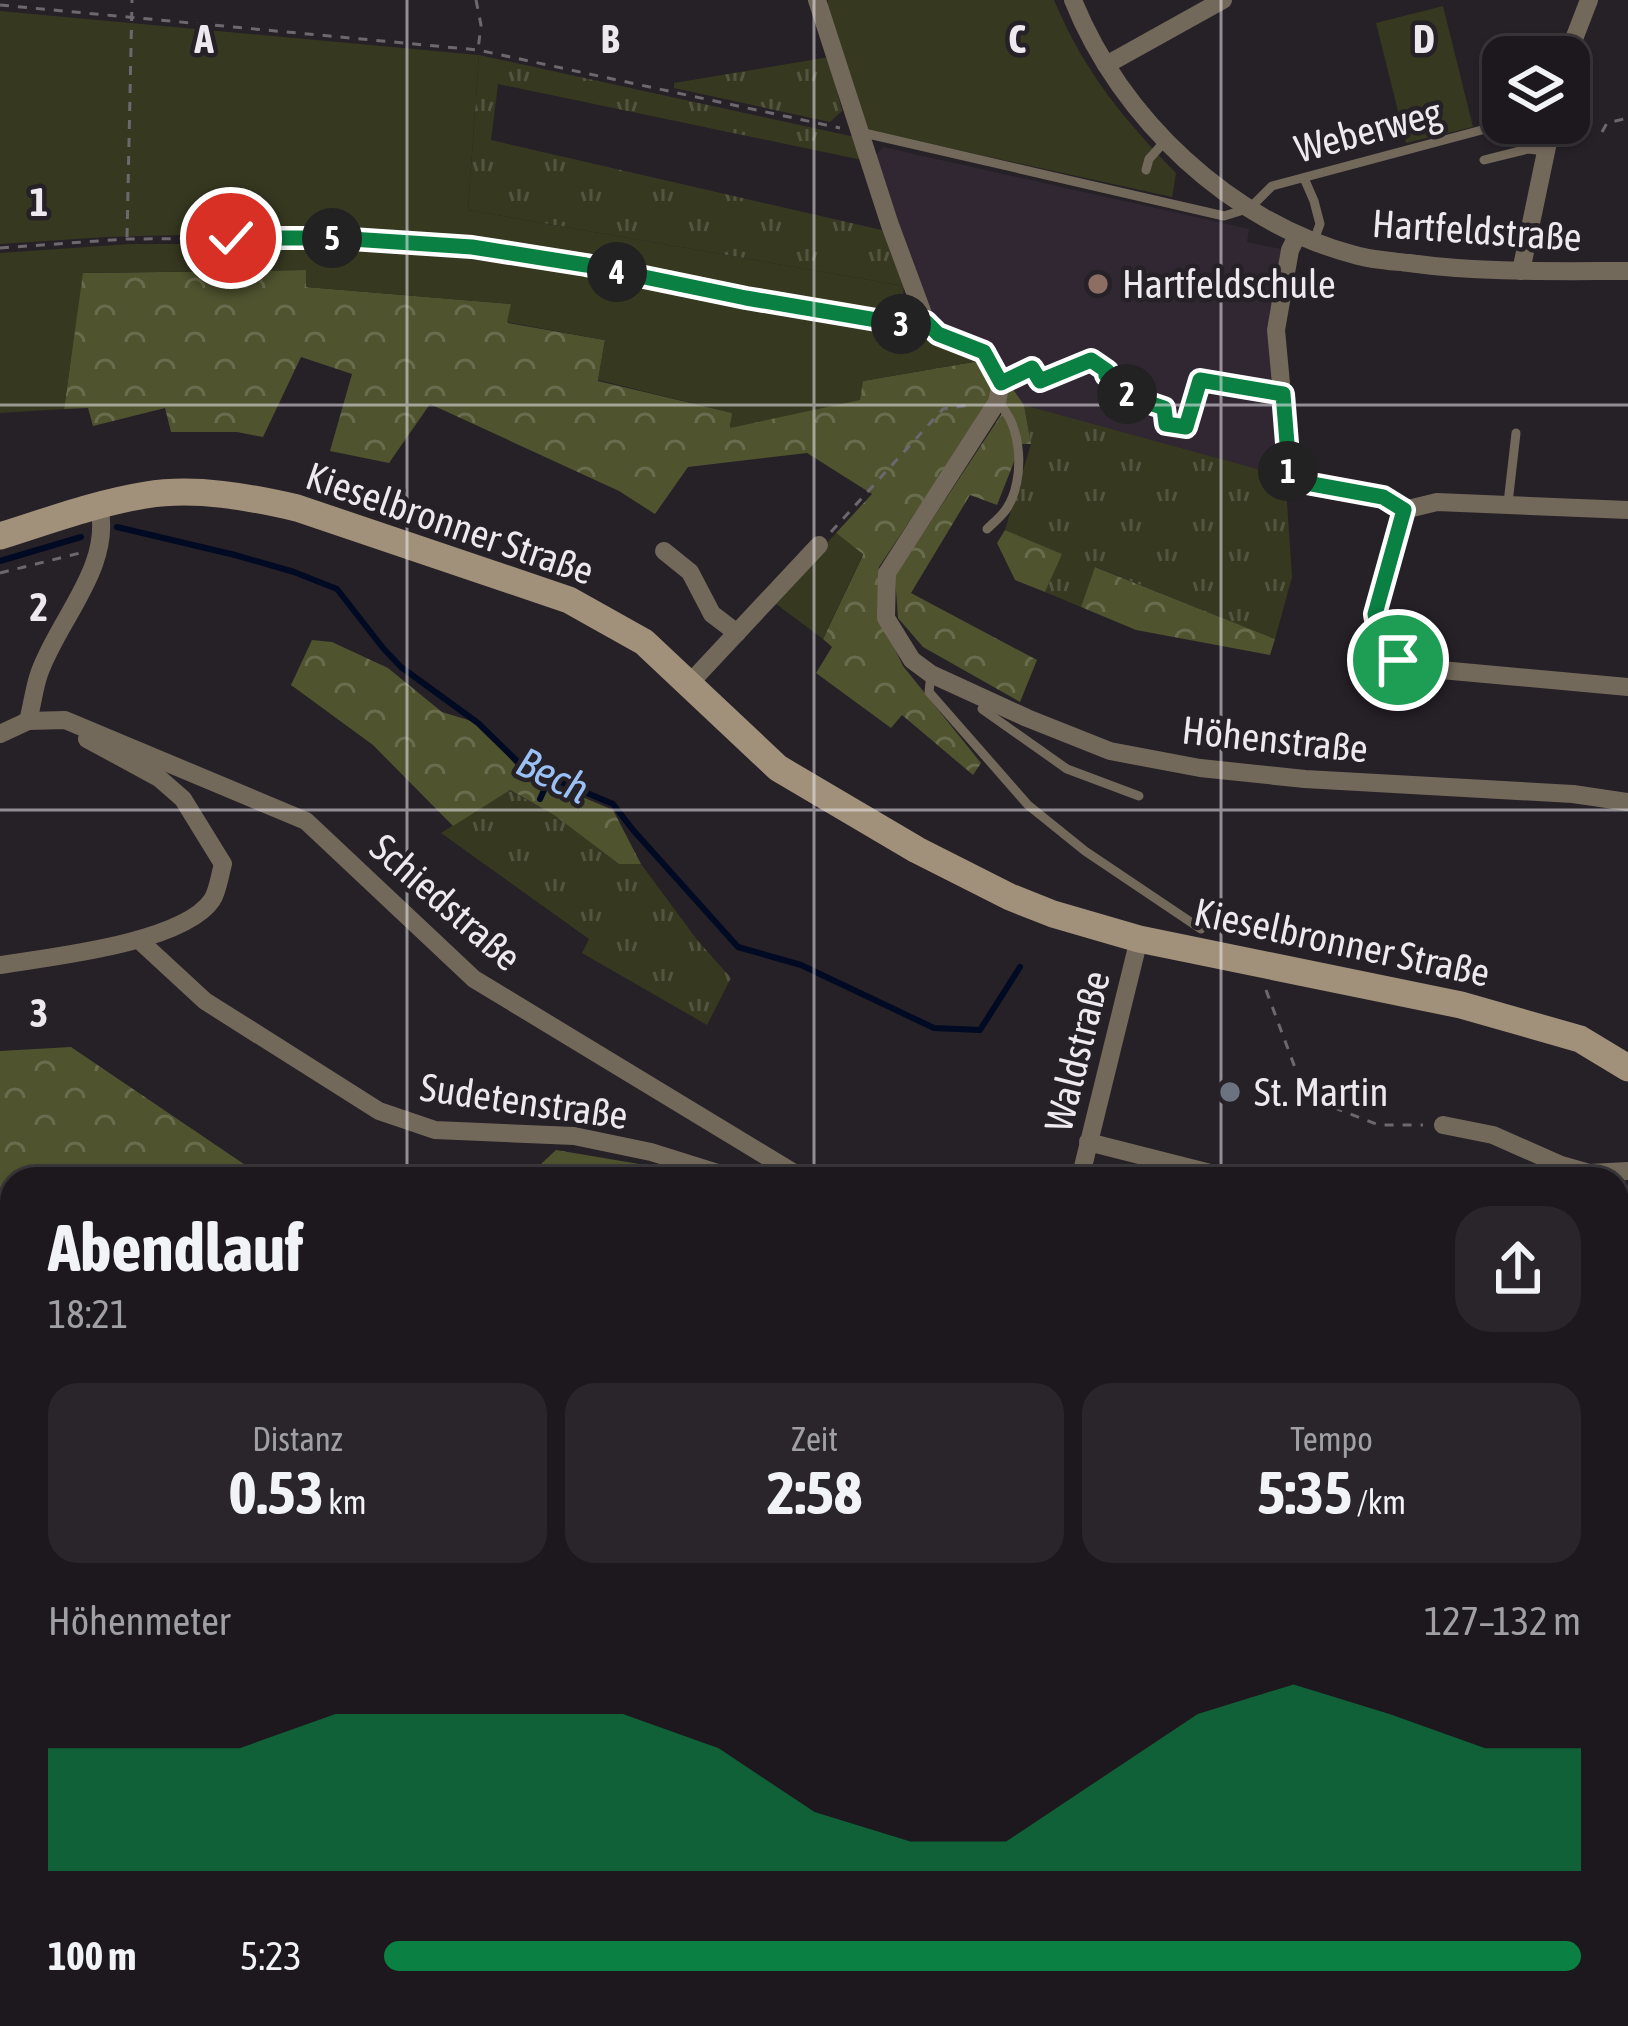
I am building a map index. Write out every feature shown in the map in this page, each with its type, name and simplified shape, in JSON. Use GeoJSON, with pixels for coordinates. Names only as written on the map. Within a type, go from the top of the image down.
{"type":"FeatureCollection","features":[{"type":"Feature","properties":{"kind":"main road","name":"Kieselbronner Straße"},"geometry":{"type":"LineString","coordinates":[[0,536],[150,494],[253,498],[297,508],[569,600],[644,642],[778,768],[917,850],[1010,897],[1139,939],[1461,1005],[1580,1039],[1628,1069]]}},
{"type":"Feature","properties":{"kind":"street"},"geometry":{"type":"LineString","coordinates":[[817,0],[926,322],[938,334],[984,352],[999,393],[886,573],[886,618],[912,660],[931,674]]}},
{"type":"Feature","properties":{"kind":"street","name":"Hartfeldstraße"},"geometry":{"type":"LineString","coordinates":[[1073,0],[1106,65],[1166,140],[1212,181],[1305,239],[1359,256],[1450,268],[1628,271]]}},
{"type":"Feature","properties":{"kind":"street"},"geometry":{"type":"LineString","coordinates":[[1106,65],[1223,0]]}},
{"type":"Feature","properties":{"kind":"street"},"geometry":{"type":"LineString","coordinates":[[1575,36],[1589,0]]}},
{"type":"Feature","properties":{"kind":"street"},"geometry":{"type":"LineString","coordinates":[[1521,271],[1548,144]]}},
{"type":"Feature","properties":{"kind":"street"},"geometry":{"type":"LineString","coordinates":[[1305,239],[1290,250],[1276,330],[1290,480],[1383,497],[1404,510],[1437,502],[1628,510]]}},
{"type":"Feature","properties":{"kind":"street"},"geometry":{"type":"LineString","coordinates":[[0,734],[28,721],[39,674],[101,549],[99,506]]}},
{"type":"Feature","properties":{"kind":"street"},"geometry":{"type":"LineString","coordinates":[[1404,510],[1375,614],[1379,638],[1398,660],[1430,669],[1628,687]]}},
{"type":"Feature","properties":{"kind":"street"},"geometry":{"type":"LineString","coordinates":[[688,685],[819,545]]}},
{"type":"Feature","properties":{"kind":"street"},"geometry":{"type":"LineString","coordinates":[[664,551],[691,572],[712,614],[737,633]]}},
{"type":"Feature","properties":{"kind":"street","name":"Höhenstraße"},"geometry":{"type":"LineString","coordinates":[[931,674],[1110,752],[1305,779],[1574,794],[1628,802]]}},
{"type":"Feature","properties":{"kind":"street"},"geometry":{"type":"LineString","coordinates":[[0,965],[140,941],[190,918],[213,899],[223,864],[183,799],[159,778],[89,742],[65,720]]}},
{"type":"Feature","properties":{"kind":"street","name":"Schiedstraße"},"geometry":{"type":"LineString","coordinates":[[28,721],[65,720],[306,821],[474,979],[784,1167]]}},
{"type":"Feature","properties":{"kind":"street","name":"Waldstraße"},"geometry":{"type":"LineString","coordinates":[[1083,1167],[1139,939]]}},
{"type":"Feature","properties":{"kind":"street","name":"Sudetenstraße"},"geometry":{"type":"LineString","coordinates":[[140,941],[205,1001],[379,1112],[435,1130],[574,1136],[698,1167]]}},
{"type":"Feature","properties":{"kind":"street"},"geometry":{"type":"LineString","coordinates":[[1443,1125],[1493,1135],[1566,1167]]}},
{"type":"Feature","properties":{"kind":"street"},"geometry":{"type":"LineString","coordinates":[[1088,1142],[1187,1167]]}},
{"type":"Feature","properties":{"kind":"lane","name":"Weberweg"},"geometry":{"type":"LineString","coordinates":[[1250,208],[1272,186],[1482,130]]}},
{"type":"Feature","properties":{"kind":"lane"},"geometry":{"type":"LineString","coordinates":[[858,132],[1224,216],[1250,208]]}},
{"type":"Feature","properties":{"kind":"lane"},"geometry":{"type":"LineString","coordinates":[[1146,170],[1149,158],[1166,140]]}},
{"type":"Feature","properties":{"kind":"lane"},"geometry":{"type":"LineString","coordinates":[[1484,160],[1528,149],[1546,151]]}},
{"type":"Feature","properties":{"kind":"lane"},"geometry":{"type":"LineString","coordinates":[[1304,178],[1320,224],[1305,239]]}},
{"type":"Feature","properties":{"kind":"lane"},"geometry":{"type":"LineString","coordinates":[[987,529],[1008,506],[1021,457],[999,393]]}},
{"type":"Feature","properties":{"kind":"lane"},"geometry":{"type":"LineString","coordinates":[[1508,502],[1516,433]]}},
{"type":"Feature","properties":{"kind":"lane"},"geometry":{"type":"LineString","coordinates":[[931,674],[929,692],[1028,805],[1085,851],[1202,929]]}},
{"type":"Feature","properties":{"kind":"lane"},"geometry":{"type":"LineString","coordinates":[[988,700],[982,709],[1067,769],[1139,796]]}},
{"type":"Feature","properties":{"kind":"path"},"geometry":{"type":"LineString","coordinates":[[127,239],[132,0]]}},
{"type":"Feature","properties":{"kind":"path"},"geometry":{"type":"LineString","coordinates":[[476,0],[481,25],[478,50]]}},
{"type":"Feature","properties":{"kind":"path"},"geometry":{"type":"LineString","coordinates":[[0,5],[478,50],[858,132]]}},
{"type":"Feature","properties":{"kind":"path"},"geometry":{"type":"LineString","coordinates":[[1602,132],[1607,123],[1628,118]]}},
{"type":"Feature","properties":{"kind":"path"},"geometry":{"type":"LineString","coordinates":[[0,248],[127,239],[336,238],[472,247],[912,326],[926,322]]}},
{"type":"Feature","properties":{"kind":"path"},"geometry":{"type":"LineString","coordinates":[[819,545],[943,409],[999,393],[1032,368],[1040,381],[1091,360],[1128,389],[1126,395],[1164,408],[1166,424],[1186,427],[1200,380],[1283,394]]}},
{"type":"Feature","properties":{"kind":"path"},"geometry":{"type":"LineString","coordinates":[[0,573],[101,549]]}},
{"type":"Feature","properties":{"kind":"path"},"geometry":{"type":"LineString","coordinates":[[1260,963],[1259,977],[1306,1097],[1379,1125],[1443,1125]]}},
{"type":"Feature","properties":{"kind":"path"},"geometry":{"type":"LineString","coordinates":[[1502,1158],[1520,1164],[1506,1167]]}},
{"type":"Feature","properties":{"kind":"shaded area","name":"Hartfeldschule"},"geometry":{"type":"Polygon","coordinates":[[[883,147],[1249,229],[1247,242],[1281,249],[1283,476],[1024,405],[982,346],[940,331],[900,235],[875,156],[883,147]]]}},
{"type":"Feature","properties":{"kind":"green space"},"geometry":{"type":"Polygon","coordinates":[[[828,0],[1054,0],[1106,93],[1176,173],[1172,197],[867,130],[828,17],[828,0]]]}},
{"type":"Feature","properties":{"kind":"green space"},"geometry":{"type":"Polygon","coordinates":[[[1443,6],[1473,127],[1406,143],[1376,23],[1443,6]]]}},
{"type":"Feature","properties":{"kind":"green space"},"geometry":{"type":"Polygon","coordinates":[[[0,11],[479,55],[468,210],[904,286],[901,319],[491,244],[297,232],[0,244],[0,11]]]}},
{"type":"Feature","properties":{"kind":"green space"},"geometry":{"type":"Polygon","coordinates":[[[479,55],[855,137],[862,160],[498,84],[491,140],[886,231],[904,286],[468,210],[479,55]]]}},
{"type":"Feature","properties":{"kind":"green space"},"geometry":{"type":"Polygon","coordinates":[[[829,57],[842,111],[830,122],[674,88],[674,83],[829,57]]]}},
{"type":"Feature","properties":{"kind":"green space"},"geometry":{"type":"Polygon","coordinates":[[[129,244],[307,244],[479,253],[931,337],[979,361],[863,381],[860,400],[730,428],[732,413],[598,380],[605,340],[507,322],[511,304],[306,287],[306,270],[83,273],[64,409],[0,413],[0,253],[129,244]]]}},
{"type":"Feature","properties":{"kind":"green space"},"geometry":{"type":"Polygon","coordinates":[[[307,270],[307,287],[512,304],[508,323],[605,340],[598,381],[733,413],[730,426],[862,381],[979,361],[992,383],[993,396],[879,567],[879,616],[903,666],[981,763],[973,775],[902,715],[891,728],[816,673],[832,647],[823,639],[863,555],[836,533],[872,494],[807,453],[688,467],[655,514],[619,491],[430,404],[389,463],[330,451],[352,374],[301,357],[263,437],[171,432],[165,408],[93,426],[88,408],[64,409],[82,273],[307,270]]]}},
{"type":"Feature","properties":{"kind":"green space"},"geometry":{"type":"Polygon","coordinates":[[[1010,385],[1024,405],[1031,444],[1021,444],[997,505],[970,495],[911,593],[1037,660],[1020,702],[923,647],[898,618],[895,576],[1001,415],[1010,385]]]}},
{"type":"Feature","properties":{"kind":"green space"},"geometry":{"type":"Polygon","coordinates":[[[1024,405],[1283,476],[1292,577],[1275,639],[1096,567],[1081,607],[1045,592],[1061,554],[1005,530],[1031,444],[1024,405]]]}},
{"type":"Feature","properties":{"kind":"green space"},"geometry":{"type":"Polygon","coordinates":[[[1005,530],[1062,554],[1045,592],[1015,580],[997,543],[1005,530]]]}},
{"type":"Feature","properties":{"kind":"green space"},"geometry":{"type":"Polygon","coordinates":[[[836,533],[863,554],[823,639],[772,601],[836,533]]]}},
{"type":"Feature","properties":{"kind":"green space"},"geometry":{"type":"Polygon","coordinates":[[[1095,567],[1275,639],[1270,655],[1136,630],[1081,607],[1095,567]]]}},
{"type":"Feature","properties":{"kind":"green space"},"geometry":{"type":"Polygon","coordinates":[[[312,640],[332,642],[388,668],[442,712],[478,723],[521,771],[613,810],[641,864],[619,864],[554,815],[510,790],[453,826],[373,745],[291,685],[312,640]]]}},
{"type":"Feature","properties":{"kind":"green space"},"geometry":{"type":"Polygon","coordinates":[[[509,790],[554,815],[619,864],[641,864],[731,978],[707,1025],[582,953],[589,939],[441,833],[509,790]]]}},
{"type":"Feature","properties":{"kind":"green space"},"geometry":{"type":"Polygon","coordinates":[[[71,1047],[248,1167],[0,1167],[0,1051],[71,1047]]]}},
{"type":"Feature","properties":{"kind":"green space"},"geometry":{"type":"Polygon","coordinates":[[[556,1150],[657,1167],[538,1167],[556,1150]]]}},
{"type":"Feature","properties":{"kind":"waterway","name":"Bech"},"geometry":{"type":"LineString","coordinates":[[117,527],[235,555],[337,589],[401,667],[478,723],[521,765],[613,804],[738,947],[801,965],[934,1028],[980,1030],[1020,967]]}},
{"type":"Feature","properties":{"kind":"waterway","name":"Bech"},"geometry":{"type":"LineString","coordinates":[[0,561],[81,537]]}},
{"type":"Feature","properties":{"kind":"waterway"},"geometry":{"type":"LineString","coordinates":[[540,799],[550,777]]}},
{"type":"Feature","properties":{"kind":"place","name":"Hartfeldschule"},"geometry":{"type":"Point","coordinates":[1098,284]}},
{"type":"Feature","properties":{"kind":"place","name":"St. Martin"},"geometry":{"type":"Point","coordinates":[1230,1092]}},
{"type":"Feature","properties":{"kind":"route"},"geometry":{"type":"LineString","coordinates":[[231,238],[336,238],[472,247],[912,326],[926,322],[938,334],[984,352],[1001,383],[1032,368],[1040,381],[1091,360],[1128,389],[1126,395],[1164,408],[1166,424],[1186,427],[1200,380],[1283,394],[1290,480],[1383,497],[1404,510],[1375,614],[1379,638],[1398,660]]}}]}
